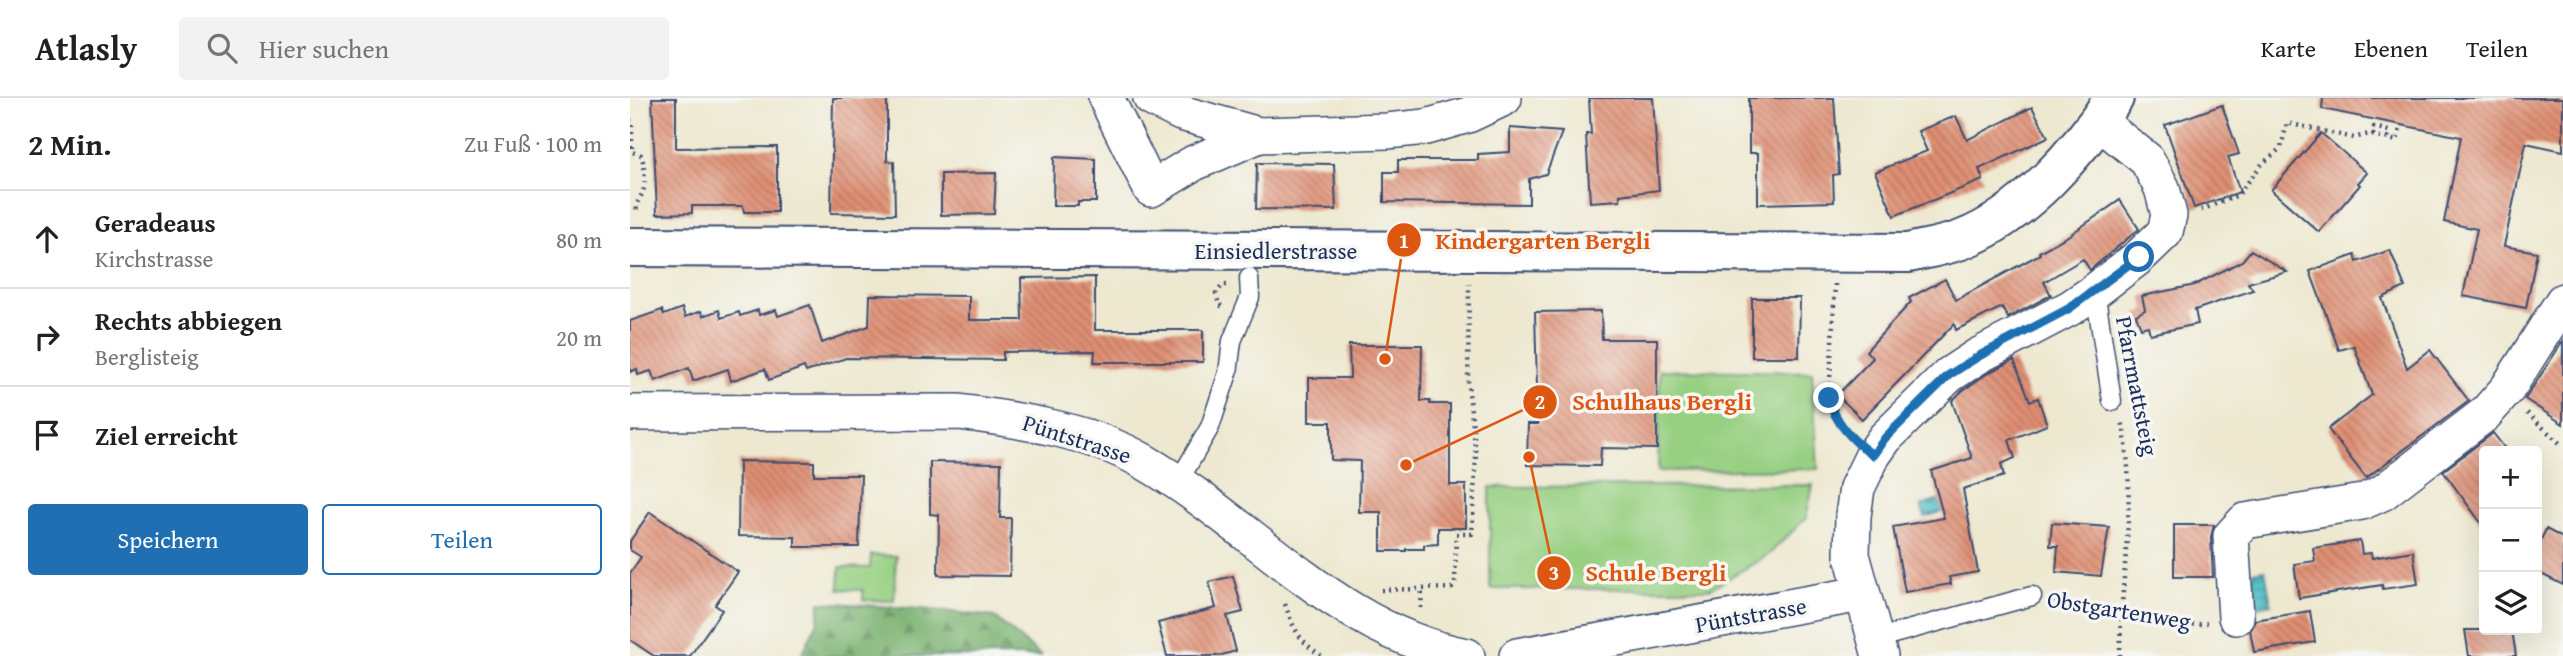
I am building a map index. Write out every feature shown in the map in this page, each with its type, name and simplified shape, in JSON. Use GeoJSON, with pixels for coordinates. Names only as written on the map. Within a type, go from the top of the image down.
{"type":"FeatureCollection","features":[{"type":"Feature","properties":{"kind":"main road","name":"Einsiedlerstrasse"},"geometry":{"type":"LineString","coordinates":[[630,247],[1908,253],[1962,240],[2001,219],[2051,178],[2106,110]]}},
{"type":"Feature","properties":{"kind":"street"},"geometry":{"type":"LineString","coordinates":[[1105,98],[1151,189],[1194,163],[1259,135]]}},
{"type":"Feature","properties":{"kind":"street"},"geometry":{"type":"LineString","coordinates":[[1152,98],[1181,113],[1259,135],[1387,131],[1426,127],[1468,115],[1504,98]]}},
{"type":"Feature","properties":{"kind":"street"},"geometry":{"type":"LineString","coordinates":[[1878,648],[1852,555],[1857,488],[1873,455],[1885,438],[1949,375],[2070,308],[2139,257],[2165,232],[2169,215],[2162,188],[2147,160],[2106,110]]}},
{"type":"Feature","properties":{"kind":"street"},"geometry":{"type":"LineString","coordinates":[[2236,617],[2231,536],[2245,521],[2362,502],[2382,493],[2485,414],[2508,388],[2563,301]]}},
{"type":"Feature","properties":{"kind":"street","name":"Püntstrasse"},"geometry":{"type":"LineString","coordinates":[[630,413],[959,412],[1013,419],[1092,439],[1142,460],[1357,613],[1412,642],[1438,651],[1467,656]]}},
{"type":"Feature","properties":{"kind":"street","name":"Püntstrasse"},"geometry":{"type":"LineString","coordinates":[[1517,656],[1861,594]]}},
{"type":"Feature","properties":{"kind":"lane"},"geometry":{"type":"LineString","coordinates":[[1177,484],[1210,427],[1228,373],[1233,341],[1250,297],[1249,278]]}},
{"type":"Feature","properties":{"kind":"lane","name":"Pfarrmattsteig"},"geometry":{"type":"LineString","coordinates":[[2091,294],[2096,304],[2112,401]]}},
{"type":"Feature","properties":{"kind":"lane","name":"Obstgartenweg"},"geometry":{"type":"LineString","coordinates":[[1878,648],[2032,596]]}},
{"type":"Feature","properties":{"kind":"path"},"geometry":{"type":"LineString","coordinates":[[630,120],[632,152],[641,155],[644,163],[643,191],[636,202]]}},
{"type":"Feature","properties":{"kind":"path"},"geometry":{"type":"LineString","coordinates":[[2169,215],[2194,213],[2238,195],[2262,164],[2281,148],[2287,123],[2354,138],[2373,135],[2374,127],[2389,131],[2388,138],[2397,141],[2400,125]]}},
{"type":"Feature","properties":{"kind":"path"},"geometry":{"type":"LineString","coordinates":[[1357,613],[1368,593],[1387,588],[1422,590],[1452,587],[1455,583],[1456,534],[1472,534],[1476,455],[1468,384],[1469,287]]}},
{"type":"Feature","properties":{"kind":"path"},"geometry":{"type":"LineString","coordinates":[[1835,288],[1829,398],[1832,412],[1863,449],[1873,455]]}},
{"type":"Feature","properties":{"kind":"path","name":"Pfarrmattsteig"},"geometry":{"type":"LineString","coordinates":[[2112,401],[2120,408],[2128,449],[2129,509],[2120,615],[2120,656]]}},
{"type":"Feature","properties":{"kind":"path"},"geometry":{"type":"LineString","coordinates":[[2519,406],[2563,446]]}},
{"type":"Feature","properties":{"kind":"path"},"geometry":{"type":"LineString","coordinates":[[1294,569],[1283,585],[1282,593],[1294,630],[1303,643],[1321,656]]}},
{"type":"Feature","properties":{"kind":"path"},"geometry":{"type":"LineString","coordinates":[[1421,610],[1422,590]]}},
{"type":"Feature","properties":{"kind":"path","name":"Obstgartenweg"},"geometry":{"type":"LineString","coordinates":[[2032,596],[2120,615],[2195,625],[2236,617]]}},
{"type":"Feature","properties":{"kind":"green space"},"geometry":{"type":"Polygon","coordinates":[[[1660,370],[1812,372],[1818,469],[1658,471],[1660,370]]]}},
{"type":"Feature","properties":{"kind":"green space"},"geometry":{"type":"Polygon","coordinates":[[[1813,485],[1806,518],[1768,555],[1710,589],[1490,589],[1490,487],[1813,485]]]}},
{"type":"Feature","properties":{"kind":"green space"},"geometry":{"type":"Polygon","coordinates":[[[871,555],[896,556],[894,601],[863,600],[863,590],[839,589],[840,567],[870,568],[871,555]]]}},
{"type":"Feature","properties":{"kind":"green space"},"geometry":{"type":"Polygon","coordinates":[[[820,602],[994,617],[1041,656],[801,656],[818,621],[820,602]]]}},
{"type":"Feature","properties":{"kind":"water"},"geometry":{"type":"Polygon","coordinates":[[[1962,493],[1966,504],[1925,517],[1921,506],[1962,493]]]}},
{"type":"Feature","properties":{"kind":"water"},"geometry":{"type":"Polygon","coordinates":[[[2265,570],[2271,604],[2257,607],[2252,572],[2265,570]]]}},
{"type":"Feature","properties":{"kind":"building"},"geometry":{"type":"Polygon","coordinates":[[[652,98],[676,98],[676,148],[777,147],[777,212],[744,212],[743,206],[692,206],[692,213],[657,214],[652,98]]]}},
{"type":"Feature","properties":{"kind":"building"},"geometry":{"type":"Polygon","coordinates":[[[833,98],[887,98],[887,161],[894,162],[895,214],[831,213],[833,98]]]}},
{"type":"Feature","properties":{"kind":"building"},"geometry":{"type":"Polygon","coordinates":[[[1589,98],[1653,98],[1659,190],[1620,195],[1620,200],[1590,202],[1586,134],[1591,134],[1589,98]]]}},
{"type":"Feature","properties":{"kind":"building"},"geometry":{"type":"Polygon","coordinates":[[[1749,98],[1834,98],[1839,174],[1833,175],[1834,202],[1758,204],[1758,153],[1749,153],[1749,98]]]}},
{"type":"Feature","properties":{"kind":"building"},"geometry":{"type":"Polygon","coordinates":[[[2323,98],[2563,98],[2563,151],[2526,143],[2504,246],[2537,252],[2526,308],[2463,296],[2477,229],[2444,222],[2461,137],[2322,109],[2323,98]]]}},
{"type":"Feature","properties":{"kind":"building"},"geometry":{"type":"Polygon","coordinates":[[[2222,105],[2239,154],[2228,157],[2240,192],[2194,208],[2165,125],[2222,105]]]}},
{"type":"Feature","properties":{"kind":"building"},"geometry":{"type":"Polygon","coordinates":[[[2032,107],[2048,137],[1979,169],[1983,180],[1894,216],[1875,172],[1927,151],[1918,131],[1956,116],[1967,140],[2032,107]]]}},
{"type":"Feature","properties":{"kind":"building"},"geometry":{"type":"Polygon","coordinates":[[[1510,128],[1562,132],[1546,174],[1529,179],[1529,204],[1384,202],[1384,172],[1398,172],[1398,160],[1478,160],[1478,154],[1510,152],[1510,128]]]}},
{"type":"Feature","properties":{"kind":"building"},"geometry":{"type":"Polygon","coordinates":[[[2321,133],[2367,173],[2358,183],[2360,185],[2319,232],[2271,190],[2321,133]]]}},
{"type":"Feature","properties":{"kind":"building"},"geometry":{"type":"Polygon","coordinates":[[[1054,157],[1096,159],[1096,202],[1078,202],[1078,206],[1053,206],[1054,157]]]}},
{"type":"Feature","properties":{"kind":"building"},"geometry":{"type":"Polygon","coordinates":[[[1257,163],[1334,164],[1336,210],[1256,209],[1257,163]]]}},
{"type":"Feature","properties":{"kind":"building"},"geometry":{"type":"Polygon","coordinates":[[[996,173],[994,214],[941,215],[941,174],[996,173]]]}},
{"type":"Feature","properties":{"kind":"building"},"geometry":{"type":"Polygon","coordinates":[[[2120,200],[2139,229],[2090,270],[2083,259],[2044,282],[2051,295],[2008,318],[2002,307],[1956,330],[1954,324],[1862,419],[1837,395],[1873,358],[1866,351],[1911,302],[1909,298],[1945,279],[1956,300],[2040,254],[2039,252],[2068,236],[2120,200]]]}},
{"type":"Feature","properties":{"kind":"building"},"geometry":{"type":"Polygon","coordinates":[[[2251,250],[2287,272],[2248,283],[2253,290],[2195,310],[2198,324],[2150,334],[2148,326],[2141,328],[2136,315],[2145,310],[2142,296],[2195,285],[2242,261],[2251,250]]]}},
{"type":"Feature","properties":{"kind":"building"},"geometry":{"type":"Polygon","coordinates":[[[2390,250],[2405,287],[2382,298],[2407,368],[2430,350],[2469,401],[2366,478],[2328,429],[2372,395],[2354,346],[2339,350],[2310,271],[2355,255],[2357,262],[2390,250]]]}},
{"type":"Feature","properties":{"kind":"building"},"geometry":{"type":"Polygon","coordinates":[[[1095,277],[1095,330],[1203,330],[1203,362],[1094,362],[1095,351],[1003,352],[1003,360],[846,358],[806,372],[804,367],[769,380],[765,369],[731,381],[728,369],[693,381],[689,368],[655,381],[651,371],[638,375],[637,369],[630,372],[630,321],[662,310],[664,315],[682,308],[685,317],[701,311],[703,316],[719,310],[721,318],[758,310],[759,315],[776,310],[778,316],[810,305],[822,343],[869,326],[870,295],[969,296],[969,320],[1022,320],[1021,278],[1095,277]]]}},
{"type":"Feature","properties":{"kind":"building"},"geometry":{"type":"Polygon","coordinates":[[[1752,298],[1800,298],[1799,357],[1752,357],[1752,298]]]}},
{"type":"Feature","properties":{"kind":"building"},"geometry":{"type":"Polygon","coordinates":[[[1601,311],[1602,339],[1657,339],[1657,449],[1601,448],[1600,466],[1527,465],[1528,424],[1538,424],[1535,312],[1601,311]]]}},
{"type":"Feature","properties":{"kind":"building"},"geometry":{"type":"Polygon","coordinates":[[[2563,341],[2563,424],[2525,399],[2563,341]]]}},
{"type":"Feature","properties":{"kind":"building"},"geometry":{"type":"Polygon","coordinates":[[[1349,345],[1422,345],[1421,401],[1450,404],[1450,485],[1466,485],[1466,528],[1438,528],[1438,544],[1424,545],[1424,549],[1381,551],[1381,512],[1359,512],[1360,461],[1331,460],[1331,422],[1309,422],[1309,378],[1350,378],[1349,345]]]}},
{"type":"Feature","properties":{"kind":"building"},"geometry":{"type":"Polygon","coordinates":[[[2014,360],[2030,401],[2038,398],[2047,425],[2009,440],[2015,458],[2001,464],[2004,476],[1963,489],[1978,572],[1949,577],[1951,584],[1905,592],[1893,527],[1944,518],[1931,471],[1972,458],[1952,401],[1988,373],[2014,360]]]}},
{"type":"Feature","properties":{"kind":"building"},"geometry":{"type":"Polygon","coordinates":[[[2493,433],[2503,446],[2479,446],[2479,520],[2443,471],[2493,433]]]}},
{"type":"Feature","properties":{"kind":"building"},"geometry":{"type":"Polygon","coordinates":[[[739,461],[814,462],[814,475],[861,475],[859,547],[795,547],[795,537],[738,536],[739,461]]]}},
{"type":"Feature","properties":{"kind":"building"},"geometry":{"type":"Polygon","coordinates":[[[930,462],[1001,463],[1000,518],[1011,518],[1010,576],[938,575],[939,515],[930,514],[930,462]]]}},
{"type":"Feature","properties":{"kind":"building"},"geometry":{"type":"Polygon","coordinates":[[[650,512],[738,572],[715,605],[722,610],[690,656],[654,656],[630,640],[630,573],[641,557],[630,550],[630,541],[650,512]]]}},
{"type":"Feature","properties":{"kind":"building"},"geometry":{"type":"Polygon","coordinates":[[[2052,523],[2109,527],[2101,576],[2056,572],[2058,546],[2050,546],[2052,523]]]}},
{"type":"Feature","properties":{"kind":"building"},"geometry":{"type":"Polygon","coordinates":[[[2174,525],[2214,525],[2211,537],[2213,577],[2174,577],[2174,525]]]}},
{"type":"Feature","properties":{"kind":"building"},"geometry":{"type":"Polygon","coordinates":[[[2546,529],[2563,538],[2563,585],[2542,574],[2542,537],[2546,529]]]}},
{"type":"Feature","properties":{"kind":"building"},"geometry":{"type":"Polygon","coordinates":[[[2360,541],[2362,554],[2371,553],[2372,558],[2413,551],[2418,584],[2383,589],[2382,585],[2299,598],[2294,564],[2315,561],[2313,548],[2360,541]]]}},
{"type":"Feature","properties":{"kind":"building"},"geometry":{"type":"Polygon","coordinates":[[[1233,576],[1243,612],[1227,616],[1236,651],[1218,656],[1167,656],[1158,623],[1216,608],[1209,582],[1233,576]]]}},
{"type":"Feature","properties":{"kind":"building"},"geometry":{"type":"Polygon","coordinates":[[[2310,611],[2315,642],[2254,652],[2250,630],[2255,620],[2310,611]]]}},
{"type":"Feature","properties":{"kind":"building"},"geometry":{"type":"Polygon","coordinates":[[[2465,630],[2479,630],[2479,635],[2513,635],[2516,656],[2469,656],[2465,630]]]}},
{"type":"Feature","properties":{"kind":"place","name":"Kindergarten Bergli"},"geometry":{"type":"Point","coordinates":[1385,359]}},
{"type":"Feature","properties":{"kind":"place","name":"Schule Bergli"},"geometry":{"type":"Point","coordinates":[1529,457]}},
{"type":"Feature","properties":{"kind":"place","name":"Schulhaus Bergli"},"geometry":{"type":"Point","coordinates":[1406,465]}},
{"type":"Feature","properties":{"kind":"route"},"geometry":{"type":"LineString","coordinates":[[1829,398],[1832,412],[1863,449],[1873,455],[1885,438],[1949,375],[2070,308],[2139,257]]}}]}
